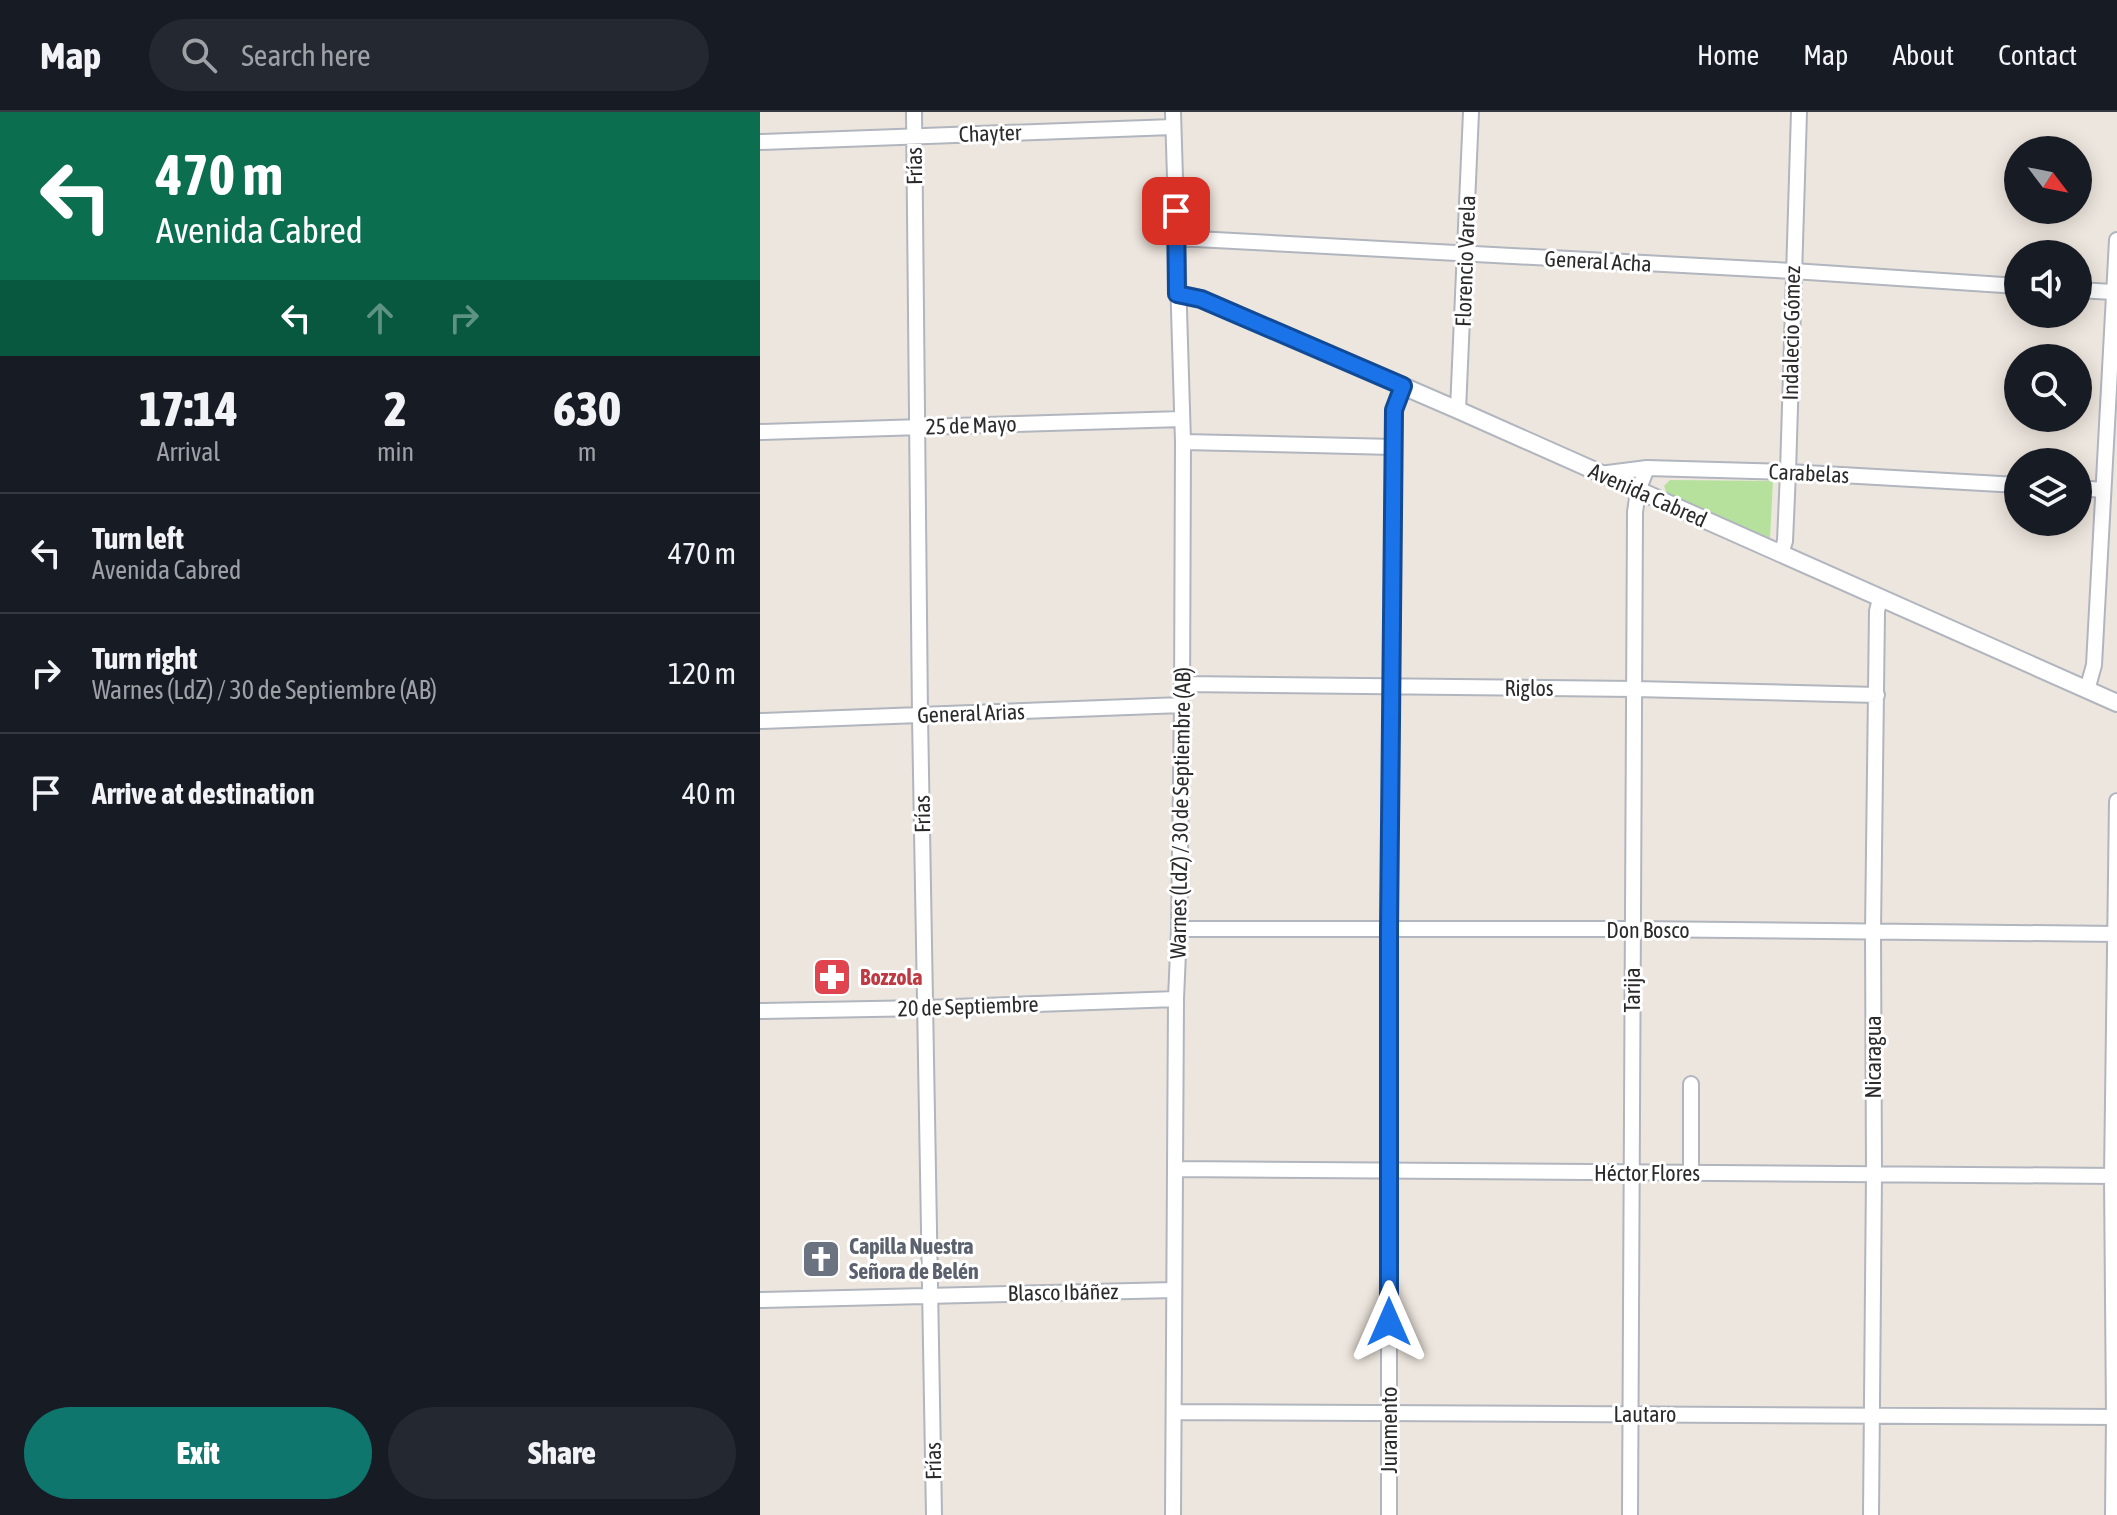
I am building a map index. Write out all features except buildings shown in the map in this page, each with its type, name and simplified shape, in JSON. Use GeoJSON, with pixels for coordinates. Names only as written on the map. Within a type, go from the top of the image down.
{"type":"FeatureCollection","features":[{"type":"Feature","properties":{"kind":"street","name":"Frías"},"geometry":{"type":"LineString","coordinates":[[914,112],[920,716],[934,1515]]}},
{"type":"Feature","properties":{"kind":"street","name":"Florencio Varela"},"geometry":{"type":"LineString","coordinates":[[1458,410],[1471,112]]}},
{"type":"Feature","properties":{"kind":"street","name":"Indalecio Gómez"},"geometry":{"type":"LineString","coordinates":[[1781,554],[1785,541],[1788,472],[1799,112]]}},
{"type":"Feature","properties":{"kind":"street","name":"Chayter"},"geometry":{"type":"LineString","coordinates":[[760,142],[914,136],[1173,119]]}},
{"type":"Feature","properties":{"kind":"street","name":"Warnes (LdZ) / 30 de Septiembre (AB)"},"geometry":{"type":"LineString","coordinates":[[1173,119],[1183,442],[1173,1515]]}},
{"type":"Feature","properties":{"kind":"street","name":"General Acha"},"geometry":{"type":"LineString","coordinates":[[1177,238],[2004,285]]}},
{"type":"Feature","properties":{"kind":"street"},"geometry":{"type":"LineString","coordinates":[[2087,690],[2094,665],[2117,240]]}},
{"type":"Feature","properties":{"kind":"street"},"geometry":{"type":"LineString","coordinates":[[2092,291],[2113,292]]}},
{"type":"Feature","properties":{"kind":"street","name":"Avenida Cabred"},"geometry":{"type":"LineString","coordinates":[[1177,294],[1201,299],[1403,386],[2117,703]]}},
{"type":"Feature","properties":{"kind":"street","name":"Juramento"},"geometry":{"type":"LineString","coordinates":[[1389,1515],[1389,929],[1394,410],[1403,386]]}},
{"type":"Feature","properties":{"kind":"street","name":"25 de Mayo"},"geometry":{"type":"LineString","coordinates":[[760,432],[1182,419]]}},
{"type":"Feature","properties":{"kind":"street"},"geometry":{"type":"LineString","coordinates":[[1183,442],[1394,447]]}},
{"type":"Feature","properties":{"kind":"street","name":"Carabelas"},"geometry":{"type":"LineString","coordinates":[[1600,474],[1647,468],[2004,484]]}},
{"type":"Feature","properties":{"kind":"street","name":"Tarija"},"geometry":{"type":"LineString","coordinates":[[1630,1515],[1635,512],[1638,491],[1647,468]]}},
{"type":"Feature","properties":{"kind":"street"},"geometry":{"type":"LineString","coordinates":[[2092,489],[2103,490]]}},
{"type":"Feature","properties":{"kind":"street"},"geometry":{"type":"LineString","coordinates":[[2100,546],[2116,550]]}},
{"type":"Feature","properties":{"kind":"street","name":"Nicaragua"},"geometry":{"type":"LineString","coordinates":[[1871,1515],[1873,931],[1877,611],[1880,599]]}},
{"type":"Feature","properties":{"kind":"street","name":"Riglos"},"geometry":{"type":"LineString","coordinates":[[1182,684],[1877,695]]}},
{"type":"Feature","properties":{"kind":"street","name":"General Arias"},"geometry":{"type":"LineString","coordinates":[[760,721],[1182,705]]}},
{"type":"Feature","properties":{"kind":"street"},"geometry":{"type":"LineString","coordinates":[[2113,1515],[2116,1417],[2117,801]]}},
{"type":"Feature","properties":{"kind":"street","name":"Don Bosco"},"geometry":{"type":"LineString","coordinates":[[1179,929],[1632,929],[2116,934]]}},
{"type":"Feature","properties":{"kind":"street","name":"20 de Septiembre"},"geometry":{"type":"LineString","coordinates":[[760,1011],[1176,999]]}},
{"type":"Feature","properties":{"kind":"street"},"geometry":{"type":"LineString","coordinates":[[1691,1084],[1691,1173]]}},
{"type":"Feature","properties":{"kind":"street","name":"Héctor Flores"},"geometry":{"type":"LineString","coordinates":[[1176,1169],[2115,1176]]}},
{"type":"Feature","properties":{"kind":"street","name":"Blasco Ibáñez"},"geometry":{"type":"LineString","coordinates":[[760,1300],[1174,1290]]}},
{"type":"Feature","properties":{"kind":"street","name":"Lautaro"},"geometry":{"type":"LineString","coordinates":[[1174,1412],[2116,1417]]}},
{"type":"Feature","properties":{"kind":"green space"},"geometry":{"type":"Polygon","coordinates":[[[1670,480],[1773,481],[1770,538],[1667,494],[1664,486],[1670,480]]]}},
{"type":"Feature","properties":{"kind":"place","name":"Bozzola"},"geometry":{"type":"Point","coordinates":[832,977]}},
{"type":"Feature","properties":{"kind":"place","name":"Capilla Nuestra Señora de Belén"},"geometry":{"type":"Point","coordinates":[821,1259]}},
{"type":"Feature","properties":{"kind":"route"},"geometry":{"type":"LineString","coordinates":[[1176,211],[1177,294],[1201,299],[1403,386],[1394,410],[1389,1322]]}}]}
